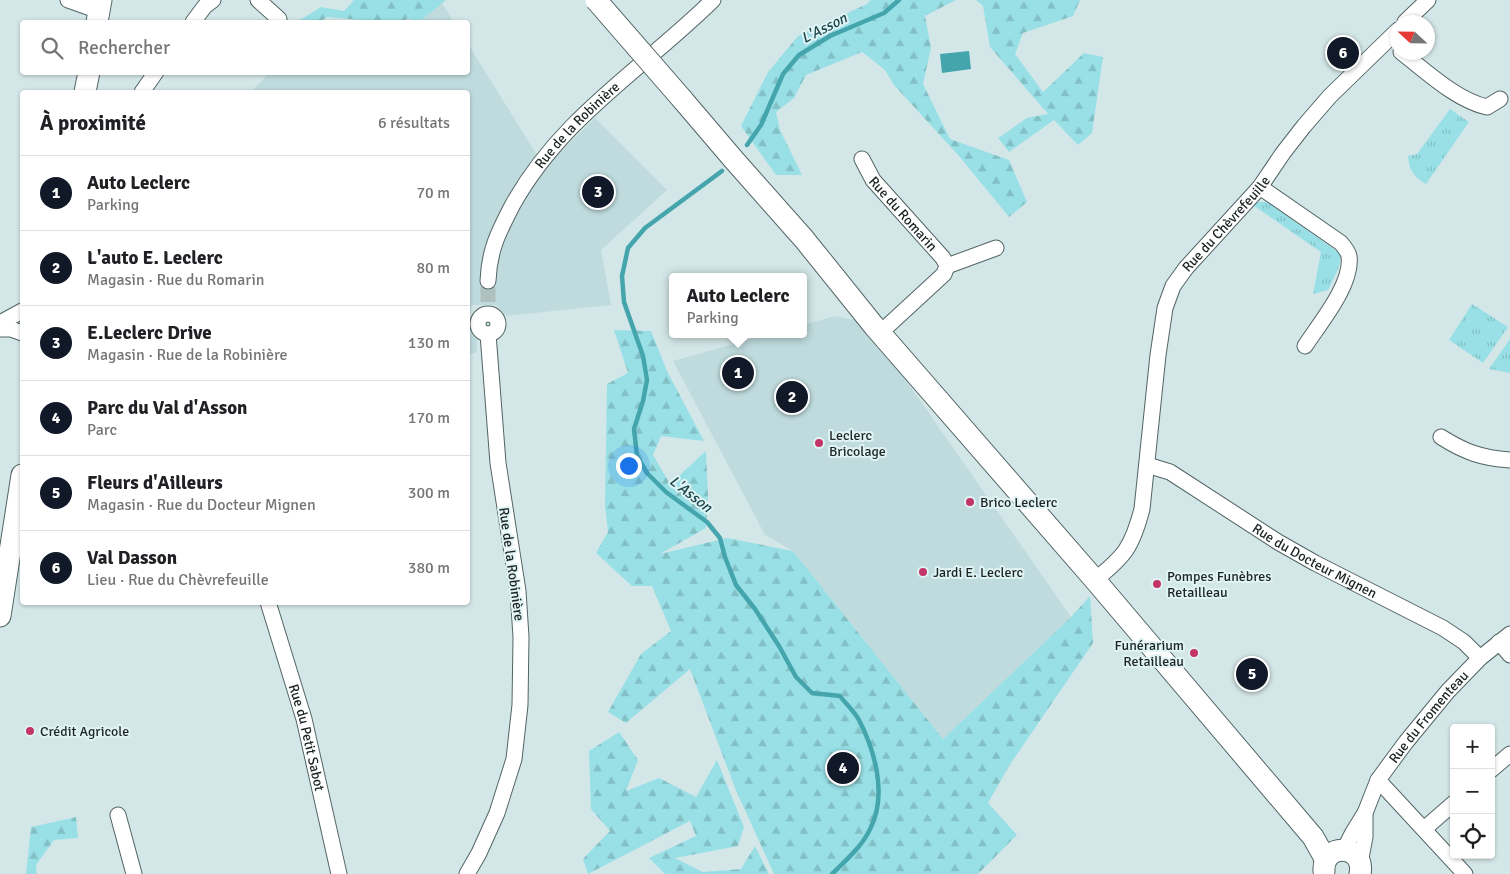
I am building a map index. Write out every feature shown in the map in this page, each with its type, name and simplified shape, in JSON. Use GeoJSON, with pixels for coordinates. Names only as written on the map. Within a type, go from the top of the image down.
{"type":"FeatureCollection","features":[{"type":"Feature","properties":{"kind":"main road"},"geometry":{"type":"LineString","coordinates":[[596,0],[804,239],[880,333],[1338,864]]}},
{"type":"Feature","properties":{"kind":"main road"},"geometry":{"type":"LineString","coordinates":[[85,90],[88,75]]}},
{"type":"Feature","properties":{"kind":"main road"},"geometry":{"type":"LineString","coordinates":[[0,616],[20,489]]}},
{"type":"Feature","properties":{"kind":"street"},"geometry":{"type":"LineString","coordinates":[[68,0],[99,11]]}},
{"type":"Feature","properties":{"kind":"street"},"geometry":{"type":"LineString","coordinates":[[194,20],[205,6],[213,0]]}},
{"type":"Feature","properties":{"kind":"street"},"geometry":{"type":"LineString","coordinates":[[258,0],[279,19]]}},
{"type":"Feature","properties":{"kind":"street","name":"Rue de la Robinière"},"geometry":{"type":"LineString","coordinates":[[488,281],[492,249],[498,232],[526,183],[543,158],[570,127],[590,108],[686,26],[713,0]]}},
{"type":"Feature","properties":{"kind":"street"},"geometry":{"type":"LineString","coordinates":[[1412,15],[1428,0]]}},
{"type":"Feature","properties":{"kind":"street","name":"Rue du Chèvrefeuille"},"geometry":{"type":"LineString","coordinates":[[1147,463],[1160,336],[1165,308],[1173,286],[1186,268],[1260,187],[1282,153],[1330,96],[1390,48]]}},
{"type":"Feature","properties":{"kind":"street"},"geometry":{"type":"LineString","coordinates":[[1412,60],[1474,104],[1487,107],[1500,99]]}},
{"type":"Feature","properties":{"kind":"street"},"geometry":{"type":"LineString","coordinates":[[143,90],[154,75]]}},
{"type":"Feature","properties":{"kind":"street","name":"Rue du Romarin"},"geometry":{"type":"LineString","coordinates":[[862,159],[873,180],[943,258],[947,266]]}},
{"type":"Feature","properties":{"kind":"street"},"geometry":{"type":"LineString","coordinates":[[1260,187],[1326,231],[1341,243],[1349,254],[1349,267],[1341,290],[1305,346]]}},
{"type":"Feature","properties":{"kind":"street"},"geometry":{"type":"LineString","coordinates":[[880,333],[944,274],[947,266],[996,248]]}},
{"type":"Feature","properties":{"kind":"street"},"geometry":{"type":"LineString","coordinates":[[0,323],[20,312]]}},
{"type":"Feature","properties":{"kind":"street","name":"Rue de la Robinière"},"geometry":{"type":"LineString","coordinates":[[467,874],[479,853],[497,813],[514,759],[520,705],[521,637],[518,591],[498,463],[482,319]]}},
{"type":"Feature","properties":{"kind":"street"},"geometry":{"type":"LineString","coordinates":[[0,329],[11,329],[20,332]]}},
{"type":"Feature","properties":{"kind":"street"},"geometry":{"type":"LineString","coordinates":[[1441,436],[1473,455],[1510,460]]}},
{"type":"Feature","properties":{"kind":"street"},"geometry":{"type":"LineString","coordinates":[[1095,580],[1125,553],[1136,531],[1142,509],[1147,463]]}},
{"type":"Feature","properties":{"kind":"street","name":"Rue du Docteur Mignen"},"geometry":{"type":"LineString","coordinates":[[1147,463],[1170,472],[1278,542],[1315,563],[1443,628],[1464,642],[1480,658]]}},
{"type":"Feature","properties":{"kind":"street","name":"Rue du Petit Sabot"},"geometry":{"type":"LineString","coordinates":[[269,605],[304,719],[339,874]]}},
{"type":"Feature","properties":{"kind":"street"},"geometry":{"type":"LineString","coordinates":[[1504,638],[1510,655]]}},
{"type":"Feature","properties":{"kind":"street","name":"Rue du Fromenteau"},"geometry":{"type":"LineString","coordinates":[[1338,864],[1352,834],[1365,813],[1378,780],[1448,691],[1480,658],[1504,638]]}},
{"type":"Feature","properties":{"kind":"street"},"geometry":{"type":"LineString","coordinates":[[1492,769],[1510,754]]}},
{"type":"Feature","properties":{"kind":"street"},"geometry":{"type":"LineString","coordinates":[[1378,780],[1465,874]]}},
{"type":"Feature","properties":{"kind":"street"},"geometry":{"type":"LineString","coordinates":[[1424,829],[1450,806]]}},
{"type":"Feature","properties":{"kind":"street","name":"Rue du Fromenteau"},"geometry":{"type":"LineString","coordinates":[[1338,864],[1365,837],[1365,813]]}},
{"type":"Feature","properties":{"kind":"street"},"geometry":{"type":"LineString","coordinates":[[118,815],[134,874]]}},
{"type":"Feature","properties":{"kind":"shaded area"},"geometry":{"type":"Polygon","coordinates":[[[431,0],[440,0],[453,20],[406,20],[431,0]]]}},
{"type":"Feature","properties":{"kind":"shaded area"},"geometry":{"type":"Polygon","coordinates":[[[470,47],[535,152],[547,165],[595,118],[667,190],[601,250],[611,305],[506,316],[496,305],[471,305],[470,314],[470,90],[253,90],[267,75],[470,75],[470,47]]]}},
{"type":"Feature","properties":{"kind":"shaded area"},"geometry":{"type":"Polygon","coordinates":[[[969,51],[971,69],[942,73],[940,54],[969,51]]]}},
{"type":"Feature","properties":{"kind":"shaded area"},"geometry":{"type":"Polygon","coordinates":[[[835,316],[864,320],[1071,617],[943,739],[793,551],[765,535],[673,361],[755,338],[807,338],[807,324],[835,316]]]}},
{"type":"Feature","properties":{"kind":"shaded area"},"geometry":{"type":"Polygon","coordinates":[[[470,326],[477,340],[477,352],[470,354],[470,326]]]}},
{"type":"Feature","properties":{"kind":"green space"},"geometry":{"type":"Polygon","coordinates":[[[354,0],[446,0],[421,20],[408,18],[406,20],[360,20],[327,17],[323,20],[300,20],[321,7],[344,11],[354,0]]]}},
{"type":"Feature","properties":{"kind":"green space"},"geometry":{"type":"Polygon","coordinates":[[[871,0],[956,0],[925,16],[931,48],[923,84],[950,139],[1009,160],[1027,202],[1009,217],[959,156],[894,85],[885,70],[862,52],[806,75],[794,98],[776,112],[780,130],[802,175],[776,175],[741,126],[768,72],[798,36],[867,4],[871,0]]]}},
{"type":"Feature","properties":{"kind":"green space"},"geometry":{"type":"Polygon","coordinates":[[[976,0],[1080,0],[1073,16],[1023,33],[1015,54],[1043,92],[1084,53],[1103,57],[1092,133],[1078,145],[1054,120],[1009,152],[998,138],[1027,118],[1048,114],[990,47],[983,6],[976,0]]]}},
{"type":"Feature","properties":{"kind":"green space"},"geometry":{"type":"Polygon","coordinates":[[[1450,109],[1469,122],[1426,184],[1413,173],[1408,156],[1417,154],[1450,109]]]}},
{"type":"Feature","properties":{"kind":"green space"},"geometry":{"type":"Polygon","coordinates":[[[1258,202],[1267,202],[1341,254],[1339,267],[1328,290],[1313,294],[1321,252],[1254,206],[1258,202]]]}},
{"type":"Feature","properties":{"kind":"green space"},"geometry":{"type":"Polygon","coordinates":[[[1472,304],[1508,327],[1483,363],[1449,340],[1472,304]]]}},
{"type":"Feature","properties":{"kind":"green space"},"geometry":{"type":"Polygon","coordinates":[[[614,330],[651,331],[667,371],[704,441],[661,436],[653,455],[670,484],[706,451],[708,496],[706,528],[660,554],[727,538],[793,551],[943,739],[1071,617],[1090,596],[1093,643],[1009,766],[988,803],[1017,835],[978,874],[774,874],[735,788],[690,669],[626,723],[608,712],[641,654],[671,631],[652,586],[632,586],[596,553],[608,532],[605,506],[607,384],[628,373],[614,330]]]}},
{"type":"Feature","properties":{"kind":"green space"},"geometry":{"type":"Polygon","coordinates":[[[1510,339],[1510,373],[1489,369],[1510,339]]]}},
{"type":"Feature","properties":{"kind":"green space"},"geometry":{"type":"Polygon","coordinates":[[[619,732],[638,760],[626,791],[659,778],[696,797],[717,760],[744,827],[738,846],[675,858],[703,872],[741,869],[755,846],[769,874],[665,874],[649,858],[696,836],[690,821],[588,874],[583,859],[610,831],[591,809],[589,751],[619,732]]]}},
{"type":"Feature","properties":{"kind":"green space"},"geometry":{"type":"Polygon","coordinates":[[[76,817],[78,838],[54,840],[36,865],[37,874],[26,874],[31,827],[76,817]]]}},
{"type":"Feature","properties":{"kind":"waterway","name":"L'Asson"},"geometry":{"type":"LineString","coordinates":[[747,145],[761,125],[783,74],[799,55],[830,36],[884,13],[899,0]]}},
{"type":"Feature","properties":{"kind":"waterway","name":"L'Asson"},"geometry":{"type":"LineString","coordinates":[[722,171],[645,228],[628,248],[622,276],[624,302],[643,356],[647,380],[643,401],[634,429],[637,456],[647,473],[666,492],[707,522],[720,538],[736,585],[755,609],[796,677],[812,693],[840,696],[857,717],[865,732],[877,773],[878,801],[876,814],[868,834],[854,852],[832,874]]}},
{"type":"Feature","properties":{"kind":"tunnel"},"geometry":{"type":"LineString","coordinates":[[488,281],[488,302]]}},
{"type":"Feature","properties":{"kind":"place","name":"Val Dasson"},"geometry":{"type":"Point","coordinates":[1343,53]}},
{"type":"Feature","properties":{"kind":"place","name":"E.Leclerc Drive"},"geometry":{"type":"Point","coordinates":[598,192]}},
{"type":"Feature","properties":{"kind":"place","name":"Auto Leclerc"},"geometry":{"type":"Point","coordinates":[738,373]}},
{"type":"Feature","properties":{"kind":"place","name":"L'auto E. Leclerc"},"geometry":{"type":"Point","coordinates":[792,397]}},
{"type":"Feature","properties":{"kind":"place","name":"Leclerc Bricolage"},"geometry":{"type":"Point","coordinates":[819,443]}},
{"type":"Feature","properties":{"kind":"place","name":"Brico Leclerc"},"geometry":{"type":"Point","coordinates":[970,502]}},
{"type":"Feature","properties":{"kind":"place","name":"Jardi E. Leclerc"},"geometry":{"type":"Point","coordinates":[923,572]}},
{"type":"Feature","properties":{"kind":"place","name":"Pompes Funèbres Retailleau"},"geometry":{"type":"Point","coordinates":[1157,584]}},
{"type":"Feature","properties":{"kind":"place","name":"Funérarium Retailleau"},"geometry":{"type":"Point","coordinates":[1194,653]}},
{"type":"Feature","properties":{"kind":"place","name":"Fleurs d'Ailleurs"},"geometry":{"type":"Point","coordinates":[1252,674]}},
{"type":"Feature","properties":{"kind":"place","name":"Crédit Agricole"},"geometry":{"type":"Point","coordinates":[30,731]}},
{"type":"Feature","properties":{"kind":"place","name":"Parc du Val d'Asson"},"geometry":{"type":"Point","coordinates":[843,768]}}]}
